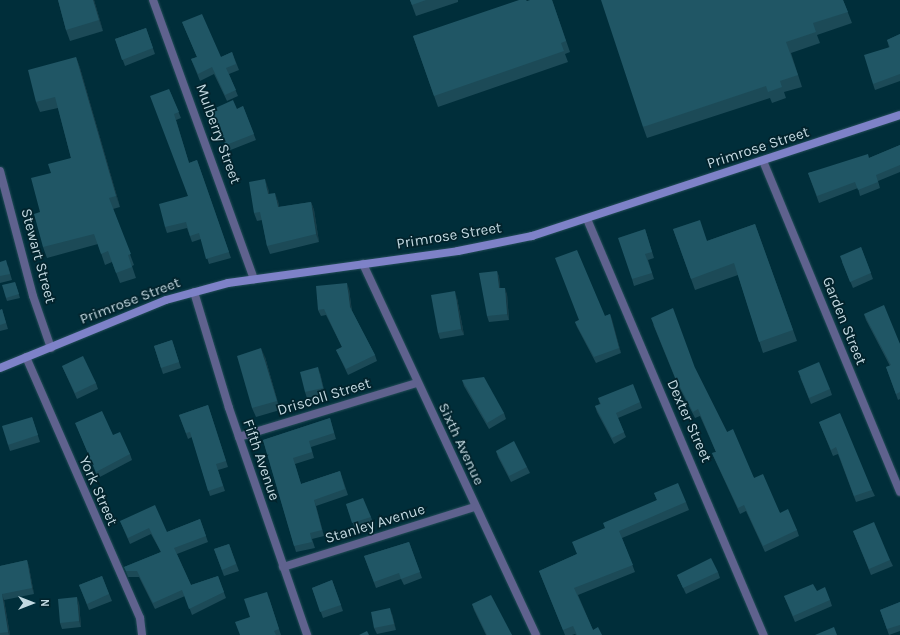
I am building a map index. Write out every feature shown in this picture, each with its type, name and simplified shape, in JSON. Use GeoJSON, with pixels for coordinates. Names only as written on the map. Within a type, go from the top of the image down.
{"type":"FeatureCollection","features":[{"type":"Feature","properties":{"kind":"main road","name":"Primrose Street"},"geometry":{"type":"LineString","coordinates":[[0,368],[166,300],[194,292],[254,279],[499,243],[587,219],[900,115]]}},
{"type":"Feature","properties":{"kind":"street","name":"Mulberry Street"},"geometry":{"type":"LineString","coordinates":[[154,0],[254,279]]}},
{"type":"Feature","properties":{"kind":"street","name":"Garden Street"},"geometry":{"type":"LineString","coordinates":[[763,161],[900,492]]}},
{"type":"Feature","properties":{"kind":"street","name":"Stewart Street"},"geometry":{"type":"LineString","coordinates":[[0,171],[33,296],[51,348]]}},
{"type":"Feature","properties":{"kind":"street","name":"Dexter Street"},"geometry":{"type":"LineString","coordinates":[[587,219],[764,635]]}},
{"type":"Feature","properties":{"kind":"street","name":"Sixth Avenue"},"geometry":{"type":"LineString","coordinates":[[363,264],[474,508],[536,635]]}},
{"type":"Feature","properties":{"kind":"street","name":"Fifth Avenue"},"geometry":{"type":"LineString","coordinates":[[194,292],[239,437],[307,635]]}},
{"type":"Feature","properties":{"kind":"street","name":"York Street"},"geometry":{"type":"LineString","coordinates":[[26,358],[140,618],[142,635]]}},
{"type":"Feature","properties":{"kind":"street","name":"Driscoll Street"},"geometry":{"type":"LineString","coordinates":[[239,437],[418,383]]}},
{"type":"Feature","properties":{"kind":"street","name":"Stanley Avenue"},"geometry":{"type":"LineString","coordinates":[[284,567],[474,508]]}},
{"type":"Feature","properties":{"kind":"building"},"geometry":{"type":"Polygon","coordinates":[[[58,0],[93,0],[99,20],[66,30],[58,0]]]}},
{"type":"Feature","properties":{"kind":"building"},"geometry":{"type":"Polygon","coordinates":[[[410,0],[426,0],[412,5],[410,0]]]}},
{"type":"Feature","properties":{"kind":"building"},"geometry":{"type":"Polygon","coordinates":[[[519,0],[552,0],[566,41],[561,43],[564,51],[434,96],[413,36],[519,0]]]}},
{"type":"Feature","properties":{"kind":"building"},"geometry":{"type":"Polygon","coordinates":[[[601,0],[843,0],[848,12],[813,23],[816,32],[786,42],[798,75],[780,81],[782,87],[768,92],[766,86],[643,127],[601,0]]]}},
{"type":"Feature","properties":{"kind":"building"},"geometry":{"type":"Polygon","coordinates":[[[202,14],[221,57],[232,52],[236,64],[226,68],[236,90],[225,95],[212,67],[198,74],[191,59],[197,57],[182,22],[202,14]]]}},
{"type":"Feature","properties":{"kind":"building"},"geometry":{"type":"Polygon","coordinates":[[[146,28],[153,48],[122,60],[115,39],[146,28]]]}},
{"type":"Feature","properties":{"kind":"building"},"geometry":{"type":"Polygon","coordinates":[[[900,34],[900,74],[873,84],[864,55],[890,47],[887,40],[900,34]]]}},
{"type":"Feature","properties":{"kind":"building"},"geometry":{"type":"Polygon","coordinates":[[[76,57],[116,196],[109,198],[131,254],[128,255],[132,267],[116,273],[108,251],[101,254],[94,234],[43,247],[34,214],[40,212],[31,178],[51,173],[48,164],[71,158],[55,97],[36,102],[28,70],[76,57]]]}},
{"type":"Feature","properties":{"kind":"building"},"geometry":{"type":"Polygon","coordinates":[[[169,89],[179,112],[174,114],[189,163],[197,160],[229,252],[206,259],[199,233],[190,236],[186,222],[165,227],[159,204],[188,196],[150,96],[169,89]]]}},
{"type":"Feature","properties":{"kind":"building"},"geometry":{"type":"Polygon","coordinates":[[[233,100],[237,109],[243,106],[254,134],[226,145],[211,110],[233,100]]]}},
{"type":"Feature","properties":{"kind":"building"},"geometry":{"type":"Polygon","coordinates":[[[900,145],[900,165],[876,175],[878,182],[858,190],[855,182],[817,196],[808,173],[868,154],[869,158],[900,145]]]}},
{"type":"Feature","properties":{"kind":"building"},"geometry":{"type":"Polygon","coordinates":[[[265,179],[268,194],[275,193],[278,207],[311,202],[316,234],[267,246],[260,212],[254,213],[249,182],[265,179]]]}},
{"type":"Feature","properties":{"kind":"building"},"geometry":{"type":"Polygon","coordinates":[[[700,220],[707,241],[755,224],[793,330],[759,342],[734,263],[691,279],[673,229],[700,220]]]}},
{"type":"Feature","properties":{"kind":"building"},"geometry":{"type":"Polygon","coordinates":[[[645,229],[652,252],[645,254],[652,273],[632,279],[618,238],[645,229]]]}},
{"type":"Feature","properties":{"kind":"building"},"geometry":{"type":"Polygon","coordinates":[[[861,247],[871,273],[850,282],[840,256],[861,247]]]}},
{"type":"Feature","properties":{"kind":"building"},"geometry":{"type":"Polygon","coordinates":[[[577,250],[605,316],[610,314],[619,348],[594,357],[575,322],[579,320],[555,258],[577,250]]]}},
{"type":"Feature","properties":{"kind":"building"},"geometry":{"type":"Polygon","coordinates":[[[6,260],[10,274],[0,276],[0,262],[6,260]]]}},
{"type":"Feature","properties":{"kind":"building"},"geometry":{"type":"Polygon","coordinates":[[[497,271],[499,288],[505,288],[507,314],[487,316],[479,273],[497,271]]]}},
{"type":"Feature","properties":{"kind":"building"},"geometry":{"type":"Polygon","coordinates":[[[15,282],[19,294],[6,298],[2,285],[15,282]]]}},
{"type":"Feature","properties":{"kind":"building"},"geometry":{"type":"Polygon","coordinates":[[[347,283],[350,307],[375,355],[346,369],[336,350],[342,347],[324,309],[318,310],[316,286],[347,283]]]}},
{"type":"Feature","properties":{"kind":"building"},"geometry":{"type":"Polygon","coordinates":[[[455,291],[461,329],[438,333],[431,295],[455,291]]]}},
{"type":"Feature","properties":{"kind":"building"},"geometry":{"type":"Polygon","coordinates":[[[884,305],[900,344],[900,392],[896,394],[886,367],[891,365],[864,314],[884,305]]]}},
{"type":"Feature","properties":{"kind":"building"},"geometry":{"type":"Polygon","coordinates":[[[673,308],[695,368],[727,432],[733,429],[754,478],[763,474],[780,513],[788,509],[797,530],[763,546],[744,505],[738,508],[712,453],[716,452],[698,409],[693,412],[675,377],[651,318],[673,308]]]}},
{"type":"Feature","properties":{"kind":"building"},"geometry":{"type":"Polygon","coordinates":[[[2,309],[6,323],[0,325],[0,310],[2,309]]]}},
{"type":"Feature","properties":{"kind":"building"},"geometry":{"type":"Polygon","coordinates":[[[172,340],[179,362],[161,368],[154,346],[172,340]]]}},
{"type":"Feature","properties":{"kind":"building"},"geometry":{"type":"Polygon","coordinates":[[[261,348],[277,401],[252,408],[237,356],[261,348]]]}},
{"type":"Feature","properties":{"kind":"building"},"geometry":{"type":"Polygon","coordinates":[[[83,356],[96,383],[75,393],[62,366],[83,356]]]}},
{"type":"Feature","properties":{"kind":"building"},"geometry":{"type":"Polygon","coordinates":[[[819,362],[830,389],[809,398],[798,371],[819,362]]]}},
{"type":"Feature","properties":{"kind":"building"},"geometry":{"type":"Polygon","coordinates":[[[318,367],[323,388],[305,392],[300,372],[318,367]]]}},
{"type":"Feature","properties":{"kind":"building"},"geometry":{"type":"Polygon","coordinates":[[[484,377],[504,413],[487,423],[462,380],[484,377]]]}},
{"type":"Feature","properties":{"kind":"building"},"geometry":{"type":"Polygon","coordinates":[[[633,384],[640,402],[616,413],[624,432],[612,438],[595,406],[601,404],[598,398],[633,384]]]}},
{"type":"Feature","properties":{"kind":"building"},"geometry":{"type":"Polygon","coordinates":[[[208,405],[226,461],[216,464],[223,486],[208,491],[190,432],[186,433],[179,415],[208,405]]]}},
{"type":"Feature","properties":{"kind":"building"},"geometry":{"type":"Polygon","coordinates":[[[102,411],[113,435],[120,432],[130,454],[96,472],[75,423],[102,411]]]}},
{"type":"Feature","properties":{"kind":"building"},"geometry":{"type":"Polygon","coordinates":[[[840,413],[872,490],[854,496],[836,447],[831,450],[819,422],[840,413]]]}},
{"type":"Feature","properties":{"kind":"building"},"geometry":{"type":"Polygon","coordinates":[[[32,417],[38,435],[8,445],[2,426],[32,417]]]}},
{"type":"Feature","properties":{"kind":"building"},"geometry":{"type":"Polygon","coordinates":[[[330,418],[334,433],[309,441],[312,452],[293,458],[301,484],[340,471],[345,489],[314,500],[322,530],[310,533],[312,542],[294,546],[263,440],[330,418]]]}},
{"type":"Feature","properties":{"kind":"building"},"geometry":{"type":"Polygon","coordinates":[[[514,441],[527,467],[509,476],[496,451],[514,441]]]}},
{"type":"Feature","properties":{"kind":"building"},"geometry":{"type":"Polygon","coordinates":[[[678,483],[686,502],[619,531],[633,565],[574,588],[593,630],[598,627],[602,635],[577,635],[573,626],[563,630],[539,571],[577,554],[572,542],[605,528],[603,523],[657,500],[654,493],[678,483]]]}},
{"type":"Feature","properties":{"kind":"building"},"geometry":{"type":"Polygon","coordinates":[[[363,498],[371,517],[352,523],[346,504],[363,498]]]}},
{"type":"Feature","properties":{"kind":"building"},"geometry":{"type":"Polygon","coordinates":[[[155,505],[167,532],[200,519],[206,536],[174,548],[191,585],[218,576],[224,592],[189,609],[182,590],[153,603],[137,571],[126,571],[124,567],[161,552],[149,528],[128,538],[120,521],[155,505]]]}},
{"type":"Feature","properties":{"kind":"building"},"geometry":{"type":"Polygon","coordinates":[[[874,522],[890,560],[869,569],[853,531],[874,522]]]}},
{"type":"Feature","properties":{"kind":"building"},"geometry":{"type":"Polygon","coordinates":[[[409,542],[420,572],[401,579],[399,573],[374,582],[364,556],[409,542]]]}},
{"type":"Feature","properties":{"kind":"building"},"geometry":{"type":"Polygon","coordinates":[[[229,544],[236,564],[222,570],[214,549],[229,544]]]}},
{"type":"Feature","properties":{"kind":"building"},"geometry":{"type":"Polygon","coordinates":[[[711,558],[718,572],[683,588],[677,575],[711,558]]]}},
{"type":"Feature","properties":{"kind":"building"},"geometry":{"type":"Polygon","coordinates":[[[27,560],[32,588],[2,594],[8,632],[0,633],[0,566],[27,560]]]}},
{"type":"Feature","properties":{"kind":"building"},"geometry":{"type":"Polygon","coordinates":[[[102,576],[109,594],[87,604],[79,585],[102,576]]]}},
{"type":"Feature","properties":{"kind":"building"},"geometry":{"type":"Polygon","coordinates":[[[332,580],[341,605],[320,612],[312,588],[332,580]]]}},
{"type":"Feature","properties":{"kind":"building"},"geometry":{"type":"Polygon","coordinates":[[[813,584],[817,591],[825,587],[830,600],[793,616],[784,596],[813,584]]]}},
{"type":"Feature","properties":{"kind":"building"},"geometry":{"type":"Polygon","coordinates":[[[267,592],[279,629],[274,631],[276,635],[240,635],[235,622],[250,617],[244,599],[267,592]]]}},
{"type":"Feature","properties":{"kind":"building"},"geometry":{"type":"Polygon","coordinates":[[[491,595],[512,635],[487,635],[472,604],[491,595]]]}},
{"type":"Feature","properties":{"kind":"building"},"geometry":{"type":"Polygon","coordinates":[[[77,597],[79,621],[60,623],[58,599],[77,597]]]}},
{"type":"Feature","properties":{"kind":"building"},"geometry":{"type":"Polygon","coordinates":[[[900,602],[900,625],[887,629],[880,610],[900,602]]]}},
{"type":"Feature","properties":{"kind":"building"},"geometry":{"type":"Polygon","coordinates":[[[390,608],[394,624],[374,628],[371,612],[390,608]]]}},
{"type":"Feature","properties":{"kind":"building"},"geometry":{"type":"Polygon","coordinates":[[[834,627],[837,635],[815,635],[834,627]]]}},
{"type":"Feature","properties":{"kind":"building"},"geometry":{"type":"Polygon","coordinates":[[[367,631],[369,635],[359,635],[367,631]]]}}]}
